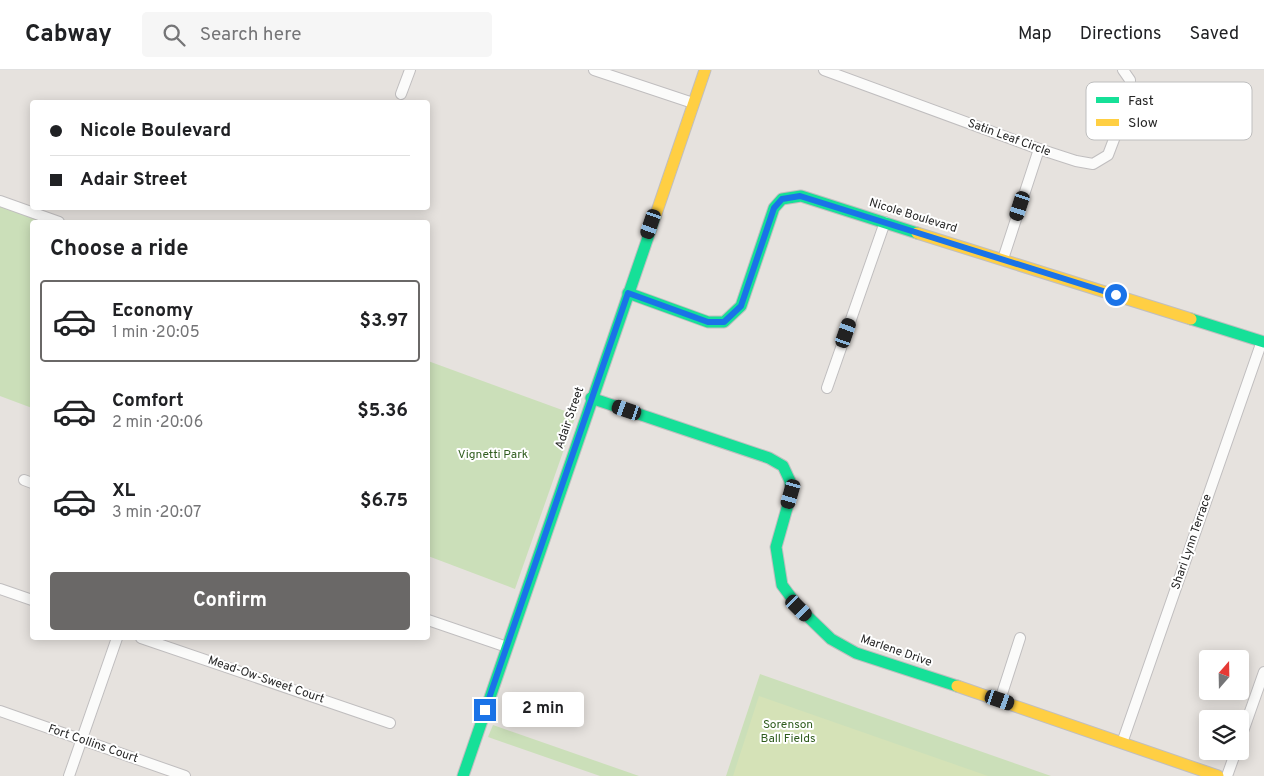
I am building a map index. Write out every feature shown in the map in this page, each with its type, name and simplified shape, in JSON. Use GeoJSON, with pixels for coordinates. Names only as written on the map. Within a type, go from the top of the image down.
{"type":"FeatureCollection","features":[{"type":"Feature","properties":{"kind":"street"},"geometry":{"type":"LineString","coordinates":[[401,94],[410,70]]}},
{"type":"Feature","properties":{"kind":"street"},"geometry":{"type":"LineString","coordinates":[[594,70],[693,103]]}},
{"type":"Feature","properties":{"kind":"street","name":"Adair Street"},"geometry":{"type":"LineString","coordinates":[[463,776],[705,70]]}},
{"type":"Feature","properties":{"kind":"street","name":"Satin Leaf Circle"},"geometry":{"type":"LineString","coordinates":[[824,70],[1076,162],[1093,164],[1108,155],[1114,140]]}},
{"type":"Feature","properties":{"kind":"street","name":"Satin Leaf Circle"},"geometry":{"type":"LineString","coordinates":[[1123,70],[1130,82]]}},
{"type":"Feature","properties":{"kind":"street"},"geometry":{"type":"LineString","coordinates":[[1003,259],[1039,149]]}},
{"type":"Feature","properties":{"kind":"street","name":"Nicole Boulevard"},"geometry":{"type":"LineString","coordinates":[[628,293],[708,322],[724,322],[741,306],[774,208],[782,199],[800,196],[1263,342]]}},
{"type":"Feature","properties":{"kind":"street"},"geometry":{"type":"LineString","coordinates":[[0,201],[53,220]]}},
{"type":"Feature","properties":{"kind":"street"},"geometry":{"type":"LineString","coordinates":[[827,388],[885,222]]}},
{"type":"Feature","properties":{"kind":"street","name":"Shari Lynn Terrace"},"geometry":{"type":"LineString","coordinates":[[1122,743],[1263,342]]}},
{"type":"Feature","properties":{"kind":"street","name":"Marlene Drive"},"geometry":{"type":"LineString","coordinates":[[591,398],[769,458],[783,466],[790,481],[791,494],[776,547],[782,585],[799,608],[831,639],[856,653],[1000,700],[1218,776]]}},
{"type":"Feature","properties":{"kind":"street"},"geometry":{"type":"LineString","coordinates":[[0,589],[30,599]]}},
{"type":"Feature","properties":{"kind":"street"},"geometry":{"type":"LineString","coordinates":[[430,621],[507,647]]}},
{"type":"Feature","properties":{"kind":"street"},"geometry":{"type":"LineString","coordinates":[[1000,700],[1020,638]]}},
{"type":"Feature","properties":{"kind":"street"},"geometry":{"type":"LineString","coordinates":[[69,776],[116,640]]}},
{"type":"Feature","properties":{"kind":"street","name":"Mead-Ow-Sweet Court"},"geometry":{"type":"LineString","coordinates":[[147,640],[390,724]]}},
{"type":"Feature","properties":{"kind":"street"},"geometry":{"type":"LineString","coordinates":[[1249,714],[1264,672]]}},
{"type":"Feature","properties":{"kind":"street","name":"Fort Collins Court"},"geometry":{"type":"LineString","coordinates":[[0,711],[185,776]]}},
{"type":"Feature","properties":{"kind":"street"},"geometry":{"type":"LineString","coordinates":[[1227,776],[1233,760]]}},
{"type":"Feature","properties":{"kind":"green space"},"geometry":{"type":"Polygon","coordinates":[[[0,202],[49,220],[30,220],[30,407],[0,396],[0,202]]]}},
{"type":"Feature","properties":{"kind":"green space","name":"Vignetti Park"},"geometry":{"type":"Polygon","coordinates":[[[430,362],[576,415],[515,589],[430,557],[430,362]]]}},
{"type":"Feature","properties":{"kind":"green space","name":"Sorenson Ball Fields"},"geometry":{"type":"Polygon","coordinates":[[[760,674],[1051,776],[726,776],[760,674]]]}},
{"type":"Feature","properties":{"kind":"green space","name":"Sorenson Ball Fields"},"geometry":{"type":"Polygon","coordinates":[[[759,696],[988,776],[733,776],[759,696]]]}},
{"type":"Feature","properties":{"kind":"green space"},"geometry":{"type":"Polygon","coordinates":[[[493,725],[639,776],[600,776],[488,737],[493,725]]]}},
{"type":"Feature","properties":{"kind":"traffic: fast"},"geometry":{"type":"LineString","coordinates":[[628,293],[708,322],[724,322],[741,306],[774,208],[782,199],[801,196],[917,233]]}},
{"type":"Feature","properties":{"kind":"traffic: fast"},"geometry":{"type":"LineString","coordinates":[[463,776],[655,217]]}},
{"type":"Feature","properties":{"kind":"traffic: fast"},"geometry":{"type":"LineString","coordinates":[[1191,319],[1264,342]]}},
{"type":"Feature","properties":{"kind":"traffic: fast"},"geometry":{"type":"LineString","coordinates":[[591,398],[769,458],[783,466],[790,481],[791,494],[776,547],[782,585],[799,608],[831,639],[856,653],[957,686]]}},
{"type":"Feature","properties":{"kind":"traffic: slow"},"geometry":{"type":"LineString","coordinates":[[655,217],[705,70]]}},
{"type":"Feature","properties":{"kind":"traffic: slow"},"geometry":{"type":"LineString","coordinates":[[917,233],[1191,319]]}},
{"type":"Feature","properties":{"kind":"traffic: slow"},"geometry":{"type":"LineString","coordinates":[[957,686],[1218,776]]}},
{"type":"Feature","properties":{"kind":"route"},"geometry":{"type":"LineString","coordinates":[[485,710],[628,293],[708,322],[724,322],[741,306],[774,208],[782,199],[800,196],[1116,295]]}}]}
